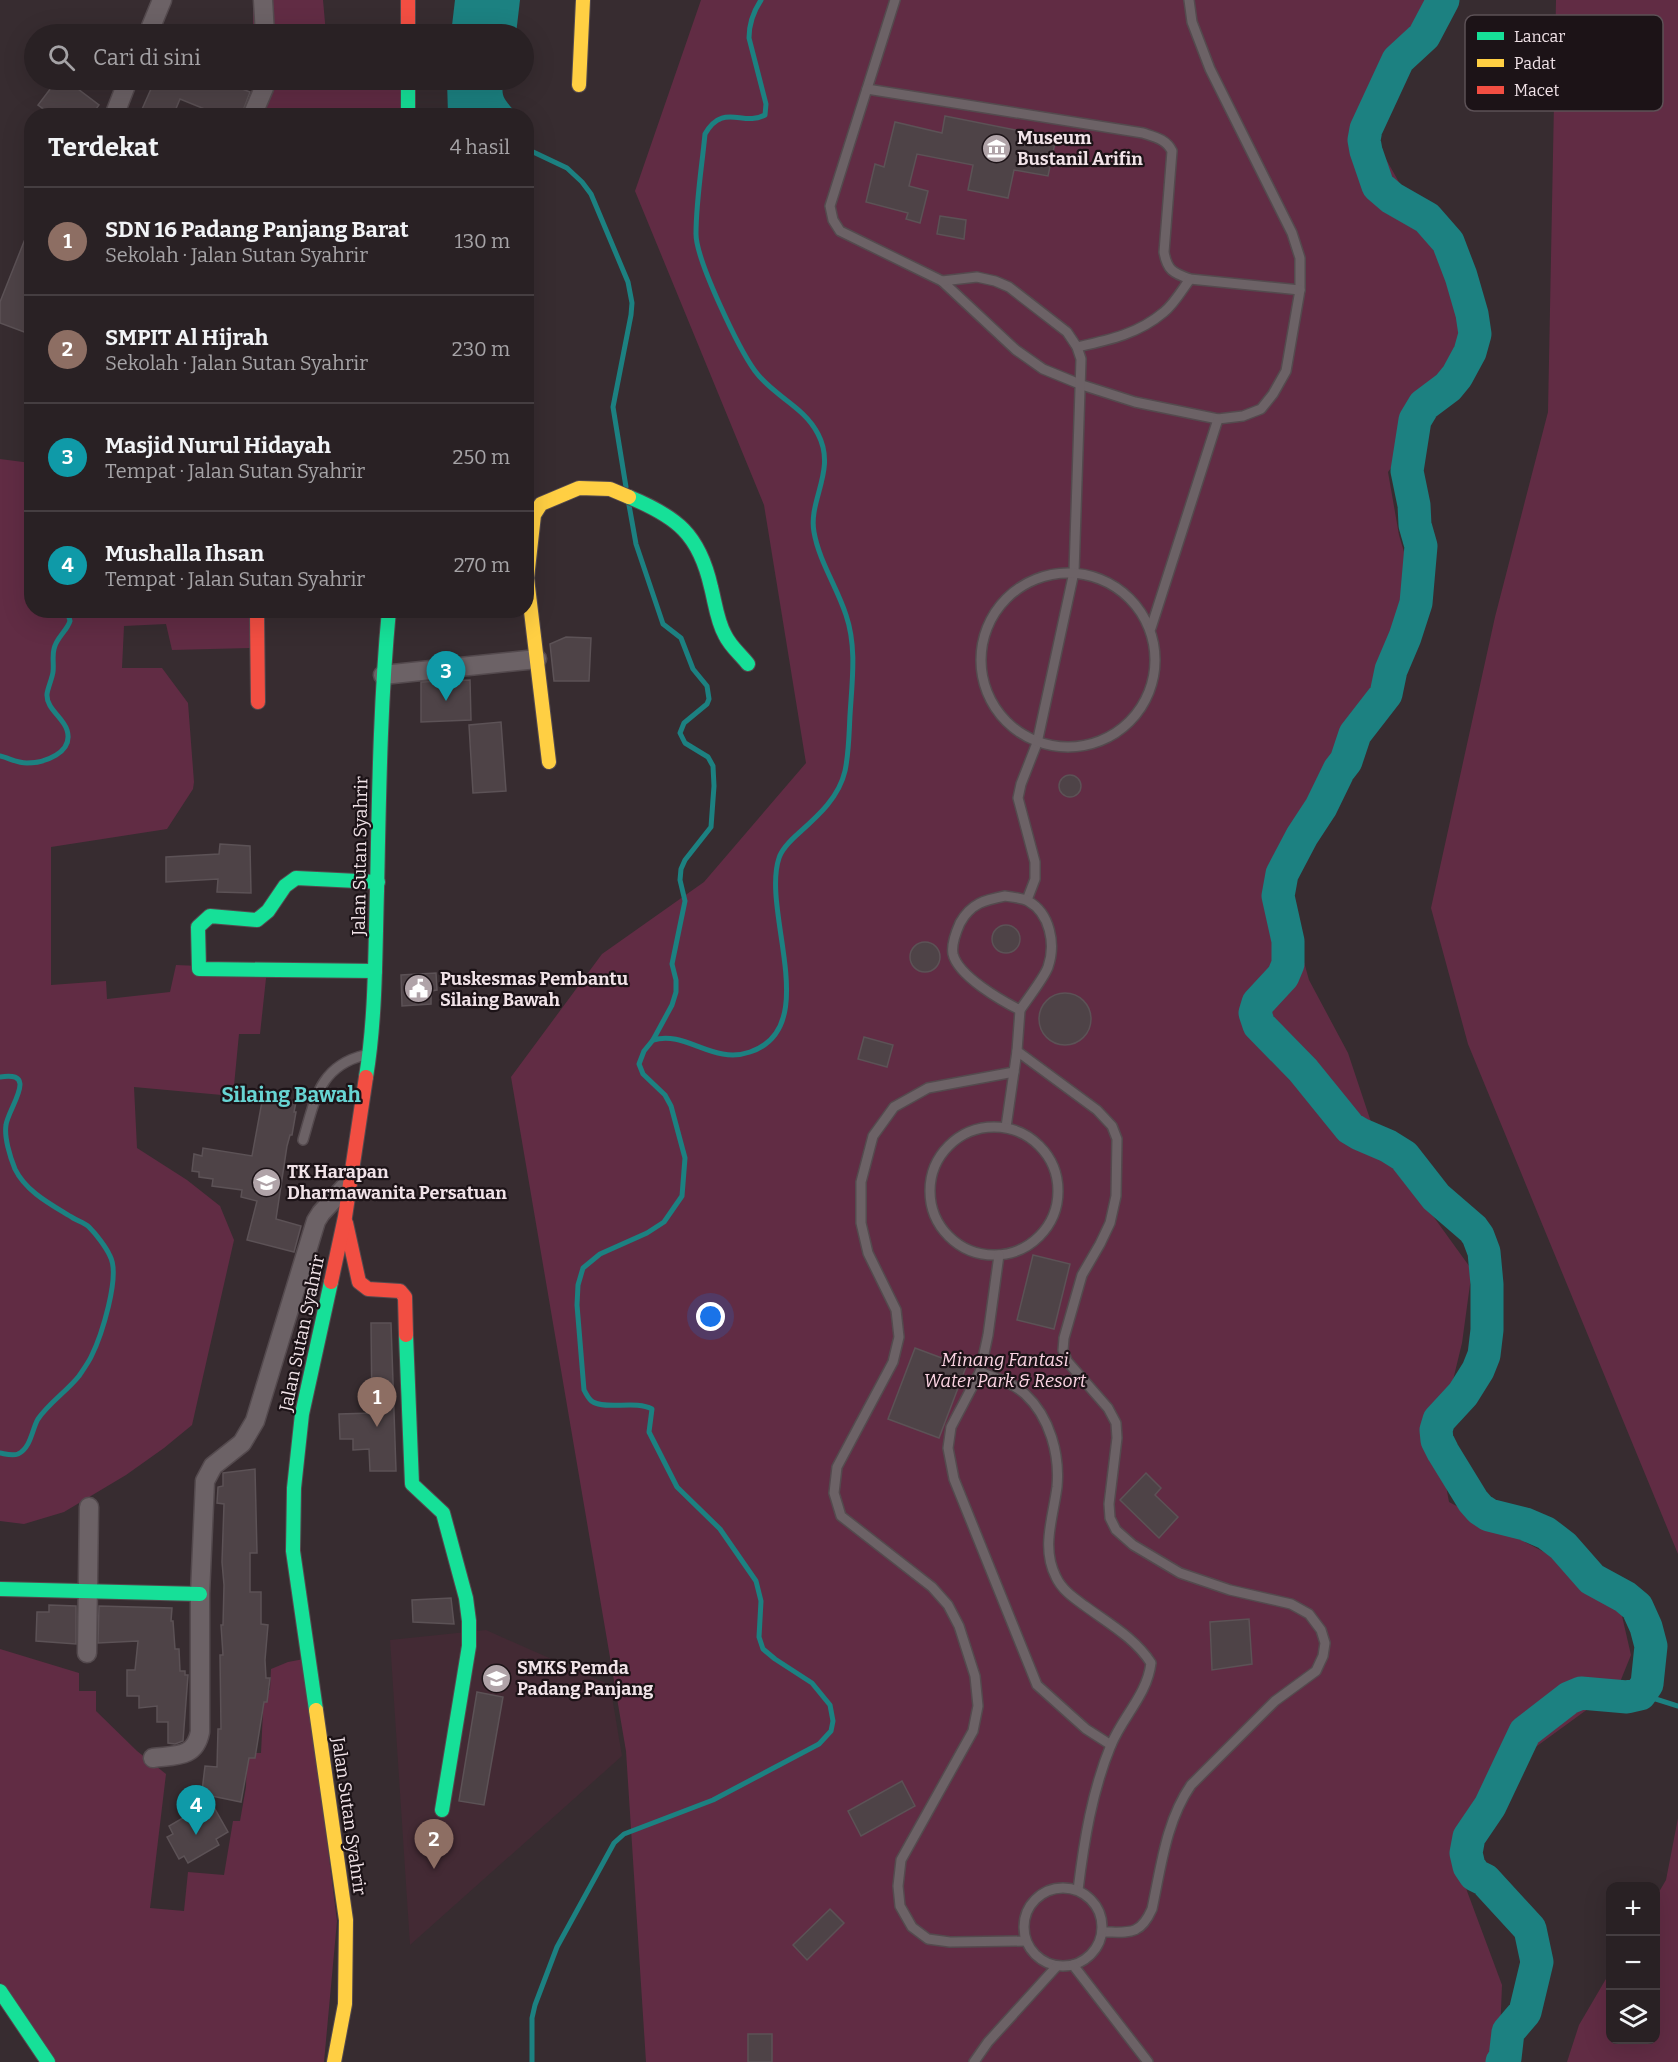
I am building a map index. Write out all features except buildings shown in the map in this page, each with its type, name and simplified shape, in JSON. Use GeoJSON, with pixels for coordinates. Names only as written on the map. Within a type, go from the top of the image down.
{"type":"FeatureCollection","features":[{"type":"Feature","properties":{"kind":"main road"},"geometry":{"type":"LineString","coordinates":[[408,0],[408,24]]}},
{"type":"Feature","properties":{"kind":"main road"},"geometry":{"type":"LineString","coordinates":[[579,86],[583,0]]}},
{"type":"Feature","properties":{"kind":"main road"},"geometry":{"type":"LineString","coordinates":[[408,90],[408,108]]}},
{"type":"Feature","properties":{"kind":"main road"},"geometry":{"type":"LineString","coordinates":[[534,515],[541,504],[579,488],[610,489],[639,501],[676,521],[695,541],[709,578],[725,636],[748,664]]}},
{"type":"Feature","properties":{"kind":"main road"},"geometry":{"type":"LineString","coordinates":[[257,618],[258,702]]}},
{"type":"Feature","properties":{"kind":"main road","name":"Jalan Sutan Syahrir"},"geometry":{"type":"LineString","coordinates":[[334,2062],[345,2004],[345,1920],[293,1551],[293,1509],[302,1414],[345,1217],[348,1184],[370,1054],[378,882],[378,788],[383,675],[388,618]]}},
{"type":"Feature","properties":{"kind":"main road"},"geometry":{"type":"LineString","coordinates":[[532,618],[549,762]]}},
{"type":"Feature","properties":{"kind":"main road"},"geometry":{"type":"LineString","coordinates":[[375,971],[198,969],[198,927],[210,916],[256,920],[269,911],[286,885],[296,878],[378,882]]}},
{"type":"Feature","properties":{"kind":"main road"},"geometry":{"type":"LineString","coordinates":[[345,1217],[359,1282],[368,1289],[400,1291],[405,1297],[410,1478],[415,1490],[443,1513],[466,1598],[469,1646],[442,1810]]}},
{"type":"Feature","properties":{"kind":"main road"},"geometry":{"type":"LineString","coordinates":[[0,1589],[200,1594]]}},
{"type":"Feature","properties":{"kind":"main road"},"geometry":{"type":"LineString","coordinates":[[0,1991],[48,2062]]}},
{"type":"Feature","properties":{"kind":"street"},"geometry":{"type":"LineString","coordinates":[[152,24],[162,0]]}},
{"type":"Feature","properties":{"kind":"street"},"geometry":{"type":"LineString","coordinates":[[263,0],[264,24]]}},
{"type":"Feature","properties":{"kind":"street"},"geometry":{"type":"LineString","coordinates":[[117,108],[124,90]]}},
{"type":"Feature","properties":{"kind":"street"},"geometry":{"type":"LineString","coordinates":[[255,108],[263,90]]}},
{"type":"Feature","properties":{"kind":"street"},"geometry":{"type":"LineString","coordinates":[[383,675],[537,659]]}},
{"type":"Feature","properties":{"kind":"street"},"geometry":{"type":"LineString","coordinates":[[153,1758],[186,1753],[194,1749],[200,1732],[200,1594],[207,1474],[213,1466],[242,1443],[255,1421],[316,1221],[348,1184]]}},
{"type":"Feature","properties":{"kind":"street"},"geometry":{"type":"LineString","coordinates":[[87,1653],[89,1507]]}},
{"type":"Feature","properties":{"kind":"lane"},"geometry":{"type":"LineString","coordinates":[[896,0],[830,206],[833,220],[840,231],[942,282],[1016,350],[1043,369],[1082,385],[1135,402],[1218,419],[1243,416],[1261,409],[1286,371],[1300,290],[1300,258],[1292,233],[1209,69],[1192,22],[1189,0]]}},
{"type":"Feature","properties":{"kind":"lane"},"geometry":{"type":"LineString","coordinates":[[867,90],[1131,131],[1160,138],[1168,144],[1172,152],[1164,252],[1167,265],[1177,274],[1190,279],[1300,290]]}},
{"type":"Feature","properties":{"kind":"lane"},"geometry":{"type":"LineString","coordinates":[[942,282],[977,277],[1009,287],[1067,332],[1077,347],[1081,359],[1082,385],[1074,572],[1037,743],[1018,798],[1035,861],[1035,879],[1027,900]]}},
{"type":"Feature","properties":{"kind":"lane"},"geometry":{"type":"LineString","coordinates":[[1077,347],[1123,337],[1146,326],[1165,311],[1190,279]]}},
{"type":"Feature","properties":{"kind":"lane"},"geometry":{"type":"LineString","coordinates":[[1151,628],[1218,419]]}},
{"type":"Feature","properties":{"kind":"lane"},"geometry":{"type":"LineString","coordinates":[[1074,572],[1106,580],[1133,600],[1151,628],[1156,661],[1149,694],[1130,722],[1102,741],[1070,748],[1037,743],[1010,727],[991,702],[982,673],[982,642],[994,613],[1016,590],[1043,576],[1074,572]]}},
{"type":"Feature","properties":{"kind":"lane"},"geometry":{"type":"LineString","coordinates":[[1006,1127],[1017,1051],[1020,1010],[1048,968],[1051,952],[1049,930],[1043,913],[1027,900],[1005,896],[984,900],[966,913],[955,933],[953,955],[964,972],[983,988],[1020,1010]]}},
{"type":"Feature","properties":{"kind":"lane"},"geometry":{"type":"LineString","coordinates":[[1017,1051],[1097,1110],[1112,1125],[1117,1139],[1116,1196],[1110,1223],[1082,1275],[1064,1338],[1063,1350],[1067,1361],[1108,1408],[1116,1423],[1117,1438],[1109,1504],[1110,1518],[1116,1530],[1133,1545],[1180,1573],[1230,1590],[1291,1604],[1309,1614],[1321,1630],[1325,1643],[1323,1656],[1316,1671],[1275,1701],[1191,1785],[1181,1800],[1169,1831],[1152,1909],[1147,1921],[1140,1928],[1131,1932],[1102,1932]]}},
{"type":"Feature","properties":{"kind":"lane"},"geometry":{"type":"LineString","coordinates":[[303,1140],[317,1095],[328,1074],[350,1059],[370,1054]]}},
{"type":"Feature","properties":{"kind":"lane"},"geometry":{"type":"LineString","coordinates":[[1014,1071],[928,1088],[894,1107],[873,1136],[861,1182],[861,1223],[868,1253],[896,1310],[899,1337],[893,1362],[837,1467],[834,1493],[841,1516],[932,1587],[948,1605],[959,1626],[975,1676],[978,1706],[973,1731],[901,1860],[898,1887],[900,1906],[912,1927],[928,1939],[950,1942],[1026,1941]]}},
{"type":"Feature","properties":{"kind":"lane"},"geometry":{"type":"LineString","coordinates":[[984,1127],[1006,1127],[1030,1137],[1049,1156],[1058,1180],[1057,1207],[1045,1231],[1024,1248],[999,1255],[977,1253],[957,1244],[942,1229],[932,1209],[930,1188],[934,1166],[946,1148],[963,1134],[984,1127]]}},
{"type":"Feature","properties":{"kind":"lane"},"geometry":{"type":"LineString","coordinates":[[999,1255],[988,1335],[980,1372],[951,1427],[948,1448],[954,1479],[1037,1685],[1086,1729],[1111,1745]]}},
{"type":"Feature","properties":{"kind":"lane"},"geometry":{"type":"LineString","coordinates":[[980,1372],[1004,1381],[1025,1394],[1043,1415],[1051,1436],[1057,1485],[1048,1538],[1051,1564],[1057,1579],[1070,1595],[1144,1652],[1151,1663],[1149,1678],[1111,1745],[1084,1834],[1078,1890]]}},
{"type":"Feature","properties":{"kind":"lane"},"geometry":{"type":"LineString","coordinates":[[1063,1887],[1078,1890],[1098,1906],[1102,1919],[1102,1932],[1097,1947],[1087,1958],[1073,1965],[1057,1966],[1044,1962],[1026,1941],[1024,1926],[1027,1911],[1036,1899],[1048,1890],[1063,1887]]}},
{"type":"Feature","properties":{"kind":"lane"},"geometry":{"type":"LineString","coordinates":[[1073,1965],[1148,2062]]}},
{"type":"Feature","properties":{"kind":"lane"},"geometry":{"type":"LineString","coordinates":[[974,2062],[988,2042],[1057,1966]]}},
{"type":"Feature","properties":{"kind":"shaded area"},"geometry":{"type":"Polygon","coordinates":[[[486,1630],[610,1685],[622,1756],[410,1945],[390,1640],[486,1630]]]}},
{"type":"Feature","properties":{"kind":"green space"},"geometry":{"type":"Polygon","coordinates":[[[253,0],[323,0],[325,24],[253,24],[253,0]]]}},
{"type":"Feature","properties":{"kind":"green space","name":"Minang Fantasi Water Park & Resort"},"geometry":{"type":"Polygon","coordinates":[[[701,0],[1440,0],[1373,136],[1459,289],[1472,344],[1454,384],[1388,472],[1399,535],[1417,596],[1400,658],[1350,751],[1295,822],[1282,883],[1309,980],[1348,1053],[1376,1137],[1472,1270],[1462,1343],[1438,1442],[1449,1502],[1616,1590],[1631,1655],[1618,1687],[1500,1773],[1454,1836],[1467,1891],[1502,1985],[1500,2035],[1489,2062],[646,2062],[626,1751],[511,1077],[602,954],[704,882],[806,763],[764,505],[635,191],[701,0]]]}},
{"type":"Feature","properties":{"kind":"green space"},"geometry":{"type":"Polygon","coordinates":[[[1556,0],[1678,0],[1678,1554],[1468,1044],[1431,908],[1495,617],[1548,412],[1554,111],[1663,111],[1663,15],[1556,15],[1556,0]]]}},
{"type":"Feature","properties":{"kind":"green space"},"geometry":{"type":"Polygon","coordinates":[[[255,90],[400,90],[400,108],[249,108],[255,90]]]}},
{"type":"Feature","properties":{"kind":"green space"},"geometry":{"type":"Polygon","coordinates":[[[0,459],[24,462],[24,618],[254,618],[250,648],[172,650],[166,624],[124,626],[122,668],[162,668],[188,703],[193,789],[167,829],[51,847],[51,985],[106,981],[107,999],[170,992],[176,965],[267,969],[260,1034],[239,1034],[233,1096],[134,1087],[137,1148],[187,1180],[220,1206],[234,1240],[192,1425],[126,1475],[64,1512],[24,1524],[0,1521],[0,459]]]}},
{"type":"Feature","properties":{"kind":"green space"},"geometry":{"type":"Polygon","coordinates":[[[0,1649],[79,1673],[79,1691],[96,1691],[96,1711],[137,1751],[166,1774],[150,1908],[184,1911],[188,1872],[224,1875],[233,1821],[240,1821],[246,1787],[247,1753],[261,1753],[264,1690],[270,1690],[271,1669],[304,1659],[337,1921],[324,2062],[56,2062],[0,1982],[0,1649]]]}},
{"type":"Feature","properties":{"kind":"green space"},"geometry":{"type":"Polygon","coordinates":[[[1678,1818],[1678,2062],[1567,2062],[1579,2025],[1606,1979],[1606,2044],[1660,2044],[1660,1890],[1666,1880],[1678,1818]]]}},
{"type":"Feature","properties":{"kind":"water"},"geometry":{"type":"Polygon","coordinates":[[[455,0],[520,0],[517,24],[452,24],[455,0]]]}},
{"type":"Feature","properties":{"kind":"water"},"geometry":{"type":"Polygon","coordinates":[[[447,90],[503,90],[503,95],[512,108],[448,108],[447,90]]]}},
{"type":"Feature","properties":{"kind":"waterway"},"geometry":{"type":"LineString","coordinates":[[653,1040],[677,1039],[712,1051],[737,1055],[750,1052],[771,1039],[783,1019],[787,994],[777,908],[776,881],[779,858],[788,844],[833,797],[845,771],[848,750],[853,677],[852,639],[846,615],[816,543],[813,520],[824,472],[823,447],[812,424],[797,408],[762,380],[748,360],[710,283],[696,234],[705,134],[719,119],[726,117],[749,119],[765,115],[766,104],[749,38],[752,18],[761,0]]}},
{"type":"Feature","properties":{"kind":"waterway"},"geometry":{"type":"LineString","coordinates":[[1443,0],[1424,36],[1398,60],[1366,129],[1364,140],[1378,186],[1392,198],[1427,218],[1448,242],[1461,276],[1475,334],[1470,352],[1457,376],[1448,387],[1424,405],[1415,420],[1407,471],[1414,505],[1415,525],[1421,546],[1416,603],[1391,670],[1386,694],[1355,734],[1346,761],[1282,874],[1278,896],[1288,941],[1288,964],[1283,976],[1258,1003],[1255,1013],[1259,1025],[1303,1070],[1350,1128],[1404,1156],[1436,1197],[1478,1236],[1484,1252],[1487,1284],[1487,1330],[1484,1355],[1478,1370],[1463,1394],[1439,1420],[1436,1430],[1437,1440],[1443,1452],[1473,1501],[1489,1515],[1525,1524],[1546,1533],[1563,1546],[1592,1579],[1625,1597],[1637,1607],[1651,1646],[1647,1684],[1640,1694],[1627,1697],[1581,1693],[1569,1698],[1525,1732],[1490,1806],[1469,1837],[1466,1853],[1469,1866],[1475,1875],[1485,1880],[1530,1929],[1537,1962],[1525,2012],[1508,2032],[1505,2058],[1502,2062]]}},
{"type":"Feature","properties":{"kind":"waterway"},"geometry":{"type":"LineString","coordinates":[[534,152],[567,168],[591,194],[628,282],[632,303],[631,315],[613,407],[626,487]]}},
{"type":"Feature","properties":{"kind":"waterway"},"geometry":{"type":"LineString","coordinates":[[532,2062],[532,2018],[535,2005],[557,1947],[614,1843],[624,1834],[713,1800],[819,1744],[831,1731],[833,1721],[830,1705],[812,1683],[763,1649],[759,1637],[761,1601],[756,1581],[720,1529],[677,1487],[649,1432],[652,1409],[638,1405],[599,1404],[590,1400],[584,1390],[577,1305],[578,1285],[583,1268],[600,1254],[647,1233],[664,1222],[682,1196],[685,1158],[671,1106],[665,1095],[643,1074],[639,1064],[644,1051],[653,1040],[672,1005],[676,992],[672,964],[685,901],[680,880],[681,869],[685,860],[711,827],[714,786],[713,766],[708,757],[685,743],[680,733],[684,723],[707,704],[709,699],[707,686],[693,669],[681,638],[663,624],[636,544],[629,505]]}},
{"type":"Feature","properties":{"kind":"waterway"},"geometry":{"type":"LineString","coordinates":[[0,756],[20,762],[34,763],[49,759],[62,751],[66,745],[67,730],[49,704],[47,694],[53,672],[55,645],[67,628],[69,618]]}},
{"type":"Feature","properties":{"kind":"waterway"},"geometry":{"type":"LineString","coordinates":[[0,1077],[12,1076],[18,1079],[20,1085],[6,1125],[8,1147],[15,1169],[26,1185],[40,1197],[86,1224],[103,1245],[113,1265],[108,1307],[91,1357],[79,1376],[38,1419],[26,1447],[14,1455],[0,1453]]}},
{"type":"Feature","properties":{"kind":"waterway"},"geometry":{"type":"LineString","coordinates":[[1640,1694],[1678,1706]]}},
{"type":"Feature","properties":{"kind":"traffic: fast"},"geometry":{"type":"LineString","coordinates":[[408,90],[408,108]]}},
{"type":"Feature","properties":{"kind":"traffic: fast"},"geometry":{"type":"LineString","coordinates":[[629,497],[673,520],[692,541],[706,569],[722,630],[748,664]]}},
{"type":"Feature","properties":{"kind":"traffic: fast"},"geometry":{"type":"LineString","coordinates":[[366,1077],[372,1031],[380,750],[388,618]]}},
{"type":"Feature","properties":{"kind":"traffic: fast"},"geometry":{"type":"LineString","coordinates":[[375,971],[199,969],[198,927],[210,916],[257,920],[268,911],[285,886],[296,878],[378,882]]}},
{"type":"Feature","properties":{"kind":"traffic: fast"},"geometry":{"type":"LineString","coordinates":[[316,1710],[293,1551],[294,1488],[302,1414],[331,1282]]}},
{"type":"Feature","properties":{"kind":"traffic: fast"},"geometry":{"type":"LineString","coordinates":[[406,1335],[412,1484],[443,1513],[466,1598],[469,1621],[469,1646],[442,1810]]}},
{"type":"Feature","properties":{"kind":"traffic: fast"},"geometry":{"type":"LineString","coordinates":[[0,1589],[200,1594]]}},
{"type":"Feature","properties":{"kind":"traffic: fast"},"geometry":{"type":"LineString","coordinates":[[0,1991],[48,2062]]}},
{"type":"Feature","properties":{"kind":"traffic: slow"},"geometry":{"type":"LineString","coordinates":[[579,85],[583,0]]}},
{"type":"Feature","properties":{"kind":"traffic: slow"},"geometry":{"type":"LineString","coordinates":[[534,515],[541,504],[579,488],[610,489],[629,497]]}},
{"type":"Feature","properties":{"kind":"traffic: slow"},"geometry":{"type":"LineString","coordinates":[[532,618],[549,762]]}},
{"type":"Feature","properties":{"kind":"traffic: slow"},"geometry":{"type":"LineString","coordinates":[[316,1710],[346,1920],[345,2004],[334,2062]]}},
{"type":"Feature","properties":{"kind":"traffic: jam"},"geometry":{"type":"LineString","coordinates":[[408,0],[408,24]]}},
{"type":"Feature","properties":{"kind":"traffic: jam"},"geometry":{"type":"LineString","coordinates":[[257,618],[258,702]]}},
{"type":"Feature","properties":{"kind":"traffic: jam"},"geometry":{"type":"LineString","coordinates":[[331,1282],[345,1217],[366,1077]]}},
{"type":"Feature","properties":{"kind":"traffic: jam"},"geometry":{"type":"LineString","coordinates":[[346,1223],[359,1282],[368,1289],[400,1291],[405,1297],[406,1335]]}},
{"type":"Feature","properties":{"kind":"place","name":"Museum Bustanil Arifin"},"geometry":{"type":"Point","coordinates":[996,148]}},
{"type":"Feature","properties":{"kind":"place","name":"Masjid Nurul Hidayah"},"geometry":{"type":"Point","coordinates":[446,701]}},
{"type":"Feature","properties":{"kind":"place","name":"Puskesmas Pembantu Silaing Bawah"},"geometry":{"type":"Point","coordinates":[419,989]}},
{"type":"Feature","properties":{"kind":"place","name":"TK Harapan Dharmawanita Persatuan"},"geometry":{"type":"Point","coordinates":[266,1182]}},
{"type":"Feature","properties":{"kind":"place","name":"SDN 16 Padang Panjang Barat"},"geometry":{"type":"Point","coordinates":[377,1427]}},
{"type":"Feature","properties":{"kind":"place","name":"SMKS Pemda Padang Panjang"},"geometry":{"type":"Point","coordinates":[496,1678]}},
{"type":"Feature","properties":{"kind":"place","name":"Mushalla Ihsan"},"geometry":{"type":"Point","coordinates":[196,1835]}},
{"type":"Feature","properties":{"kind":"place","name":"SMPIT Al Hijrah"},"geometry":{"type":"Point","coordinates":[434,1869]}},
{"type":"Feature","properties":{"kind":"district","name":"Silaing Bawah"},"geometry":{"type":"Point","coordinates":[291,1095]}}]}
